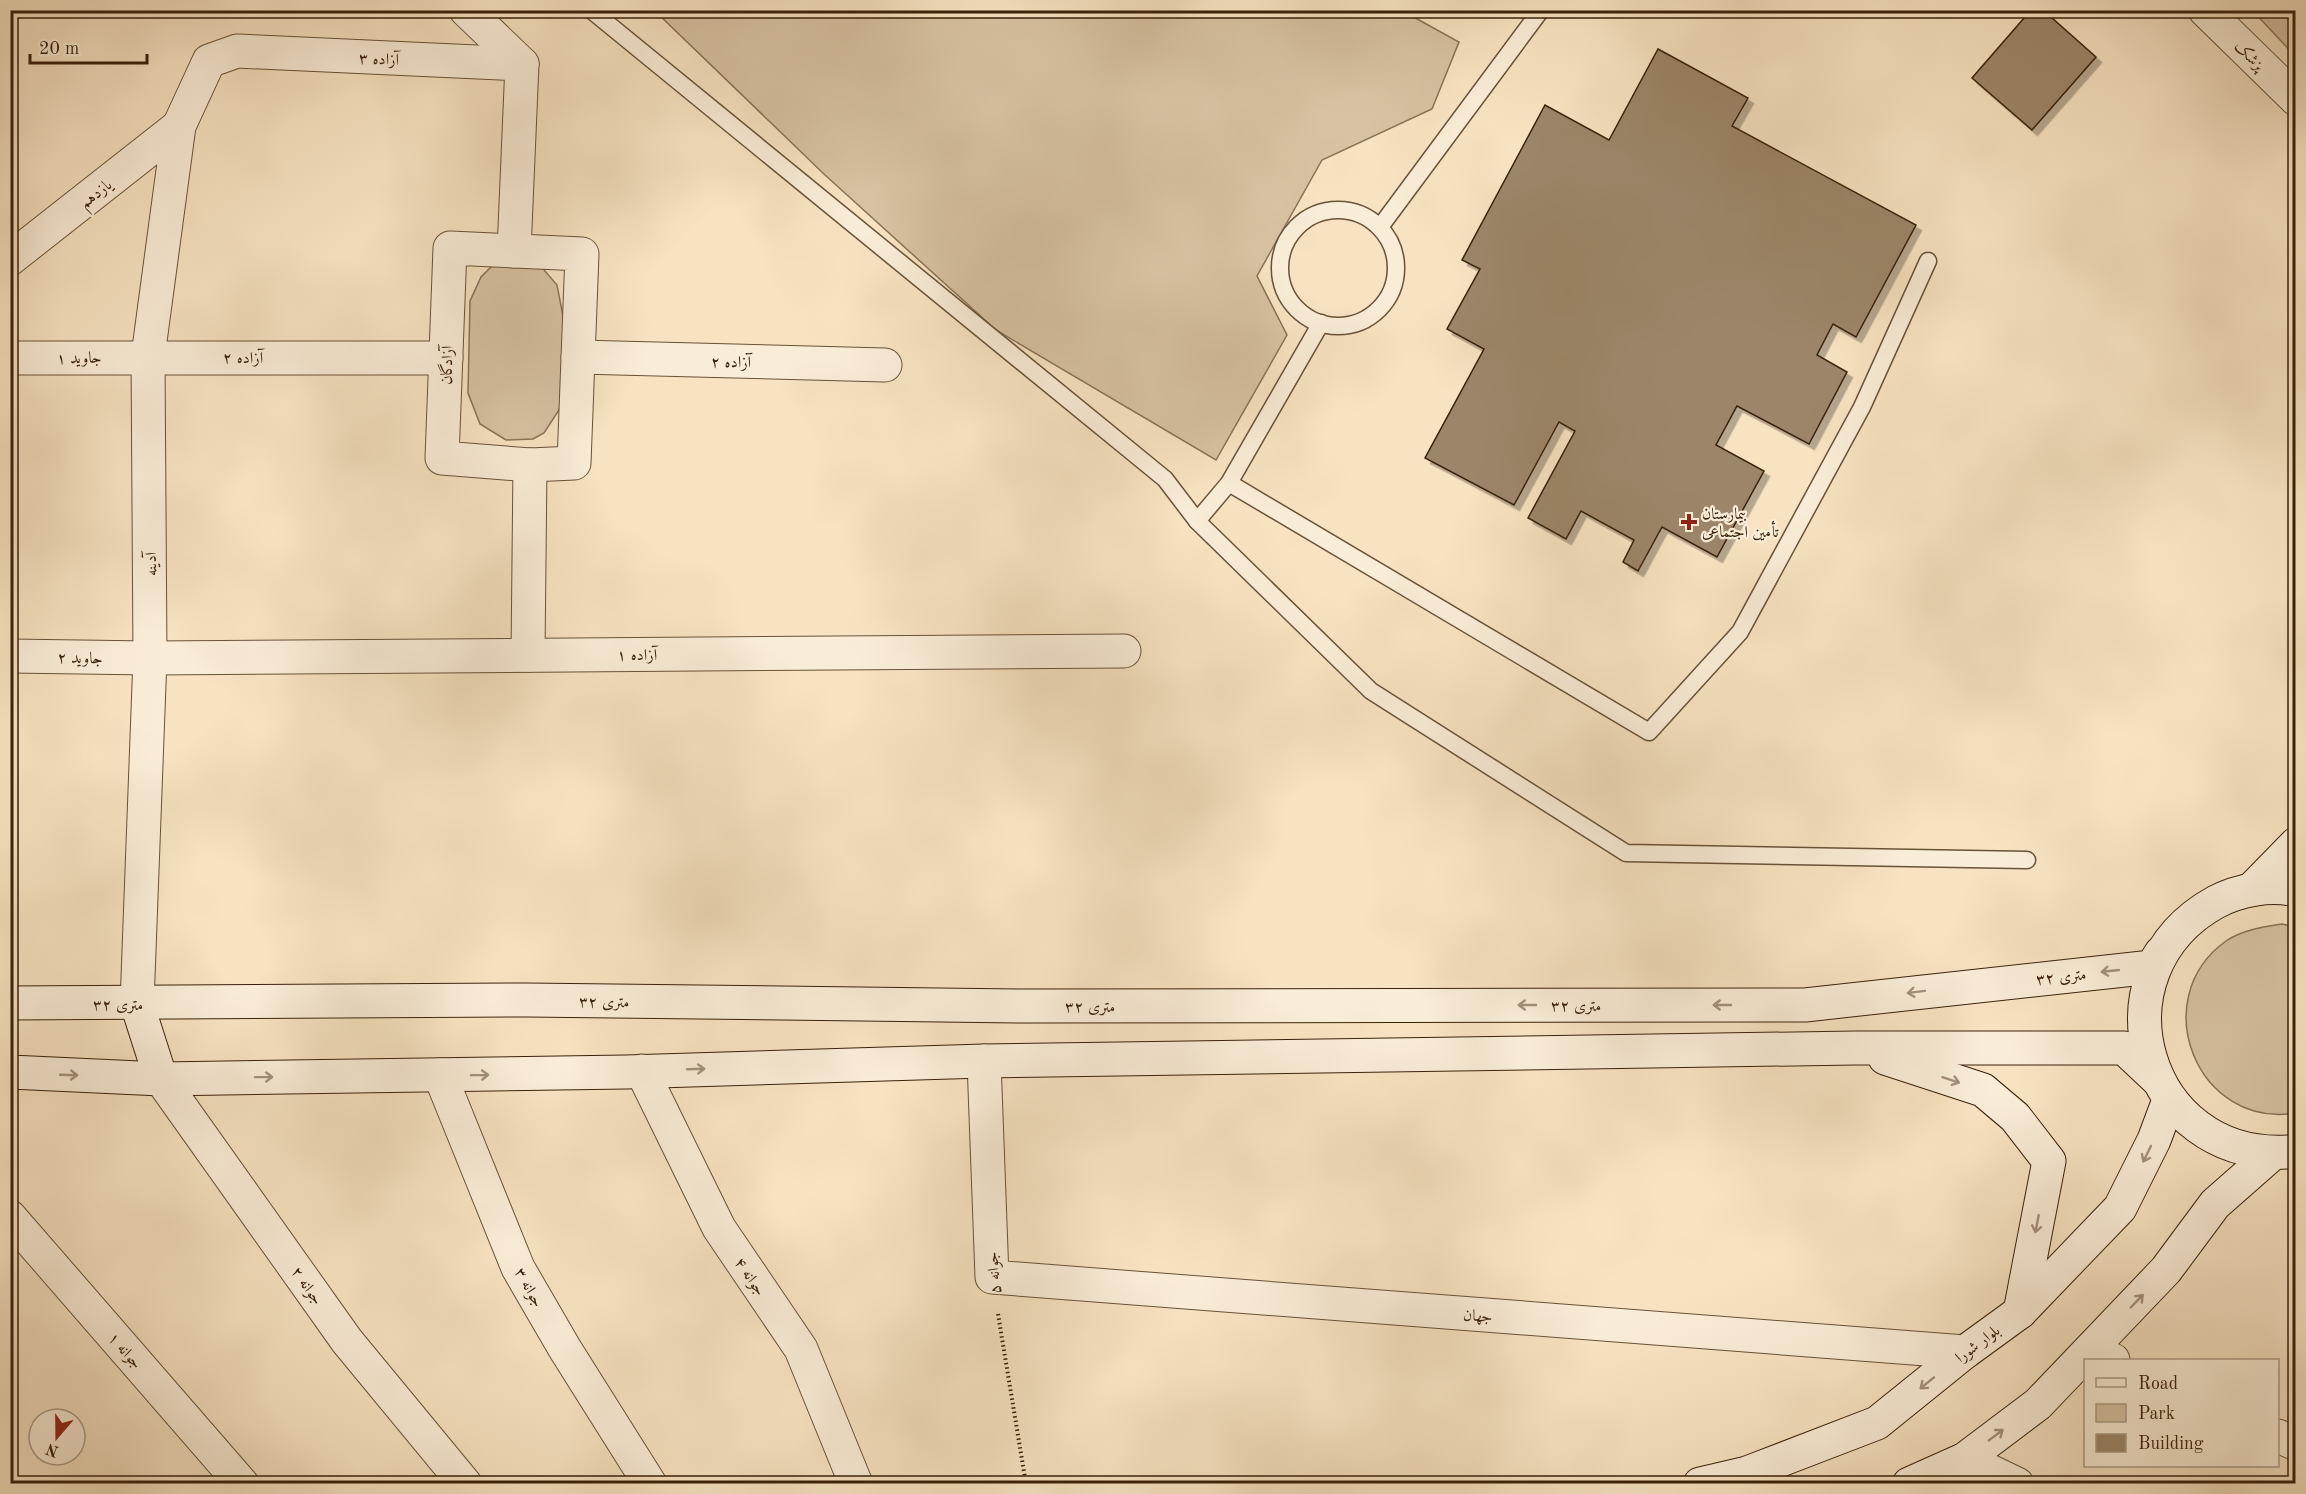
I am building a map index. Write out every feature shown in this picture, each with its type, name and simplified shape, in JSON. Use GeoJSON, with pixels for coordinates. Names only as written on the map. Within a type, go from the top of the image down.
{"type":"FeatureCollection","features":[{"type":"Feature","properties":{"kind":"street"},"geometry":{"type":"LineString","coordinates":[[466,10],[522,64],[514,251]]}},
{"type":"Feature","properties":{"kind":"street","name":"پزشک"},"geometry":{"type":"LineString","coordinates":[[2205,10],[2295,99]]}},
{"type":"Feature","properties":{"kind":"street","name":"آزاده ۳"},"geometry":{"type":"LineString","coordinates":[[179,126],[209,61],[237,51],[522,64]]}},
{"type":"Feature","properties":{"kind":"street","name":"یازدهم"},"geometry":{"type":"LineString","coordinates":[[10,259],[179,126]]}},
{"type":"Feature","properties":{"kind":"street","name":"آدینه"},"geometry":{"type":"LineString","coordinates":[[137,1004],[150,658],[148,356],[179,126]]}},
{"type":"Feature","properties":{"kind":"street","name":"آزادگان"},"geometry":{"type":"LineString","coordinates":[[450,248],[582,254],[578,357],[574,463],[530,465],[442,458],[450,248]]}},
{"type":"Feature","properties":{"kind":"street","name":"جاوید ۱"},"geometry":{"type":"LineString","coordinates":[[10,358],[148,356]]}},
{"type":"Feature","properties":{"kind":"street","name":"آزاده ۲"},"geometry":{"type":"LineString","coordinates":[[148,356],[446,358]]}},
{"type":"Feature","properties":{"kind":"street","name":"آزاده ۲"},"geometry":{"type":"LineString","coordinates":[[578,357],[885,365]]}},
{"type":"Feature","properties":{"kind":"street"},"geometry":{"type":"LineString","coordinates":[[528,655],[530,465]]}},
{"type":"Feature","properties":{"kind":"street","name":"آزاده ۱"},"geometry":{"type":"LineString","coordinates":[[150,658],[1124,651]]}},
{"type":"Feature","properties":{"kind":"street","name":"جاوید ۲"},"geometry":{"type":"LineString","coordinates":[[10,656],[150,658]]}},
{"type":"Feature","properties":{"kind":"street"},"geometry":{"type":"LineString","coordinates":[[2252,889],[2295,844]]}},
{"type":"Feature","properties":{"kind":"street"},"geometry":{"type":"LineString","coordinates":[[2163,1090],[2144,1038],[2145,994],[2161,953],[2177,930],[2199,911],[2224,898],[2252,889],[2295,890]]}},
{"type":"Feature","properties":{"kind":"street","name":"۳۲ متری"},"geometry":{"type":"LineString","coordinates":[[10,1003],[526,1000],[1026,1006],[1805,1005],[2152,967],[2161,953]]}},
{"type":"Feature","properties":{"kind":"street","name":"جوانه ۲"},"geometry":{"type":"LineString","coordinates":[[137,1004],[161,1079],[347,1341],[465,1484]]}},
{"type":"Feature","properties":{"kind":"street"},"geometry":{"type":"LineString","coordinates":[[1313,1006],[1314,1057]]}},
{"type":"Feature","properties":{"kind":"street"},"geometry":{"type":"LineString","coordinates":[[1855,1048],[1983,1090],[2015,1117],[2049,1161],[2020,1312]]}},
{"type":"Feature","properties":{"kind":"street"},"geometry":{"type":"LineString","coordinates":[[10,1072],[161,1079],[642,1071],[984,1061],[1855,1048],[2124,1048],[2198,1128],[2234,1146],[2284,1152]]}},
{"type":"Feature","properties":{"kind":"street","name":"جوانه ۵"},"geometry":{"type":"LineString","coordinates":[[984,1061],[992,1277]]}},
{"type":"Feature","properties":{"kind":"street","name":"جوانه ۴"},"geometry":{"type":"LineString","coordinates":[[642,1071],[718,1228],[801,1349],[856,1484]]}},
{"type":"Feature","properties":{"kind":"street","name":"جوانه ۳"},"geometry":{"type":"LineString","coordinates":[[440,1075],[518,1268],[565,1349],[650,1484]]}},
{"type":"Feature","properties":{"kind":"street","name":"بلوار شورا"},"geometry":{"type":"LineString","coordinates":[[1700,1484],[1747,1473],[1877,1424],[1965,1352],[2020,1312],[2120,1208],[2154,1140],[2163,1090]]}},
{"type":"Feature","properties":{"kind":"street"},"geometry":{"type":"LineString","coordinates":[[2102,1355],[2215,1204],[2284,1152]]}},
{"type":"Feature","properties":{"kind":"street","name":"جوانه ۱"},"geometry":{"type":"LineString","coordinates":[[10,1217],[242,1484]]}},
{"type":"Feature","properties":{"kind":"street","name":"جهان"},"geometry":{"type":"LineString","coordinates":[[992,1277],[1965,1352]]}},
{"type":"Feature","properties":{"kind":"street"},"geometry":{"type":"LineString","coordinates":[[1909,1484],[1965,1459],[2084,1369]]}},
{"type":"Feature","properties":{"kind":"street"},"geometry":{"type":"LineString","coordinates":[[2279,1437],[2295,1444]]}},
{"type":"Feature","properties":{"kind":"street"},"geometry":{"type":"LineString","coordinates":[[1965,1459],[2017,1484]]}},
{"type":"Feature","properties":{"kind":"lane"},"geometry":{"type":"LineString","coordinates":[[591,10],[1165,479],[1197,521],[1371,691],[1626,853],[2027,860]]}},
{"type":"Feature","properties":{"kind":"lane"},"geometry":{"type":"LineString","coordinates":[[1380,227],[1541,10]]}},
{"type":"Feature","properties":{"kind":"lane"},"geometry":{"type":"LineString","coordinates":[[1346,210],[1364,216],[1380,227],[1391,242],[1396,261],[1395,280],[1389,298],[1375,312],[1359,322],[1340,326],[1321,323],[1304,315],[1290,302],[1282,284],[1282,255],[1294,230],[1318,214],[1346,210]]}},
{"type":"Feature","properties":{"kind":"lane"},"geometry":{"type":"LineString","coordinates":[[1229,483],[1649,732],[1740,632],[1862,407],[1928,261]]}},
{"type":"Feature","properties":{"kind":"lane"},"geometry":{"type":"LineString","coordinates":[[1197,521],[1229,483],[1321,323]]}},
{"type":"Feature","properties":{"kind":"path","name":"جوانه ۵"},"geometry":{"type":"LineString","coordinates":[[992,1277],[1026,1484]]}},
{"type":"Feature","properties":{"kind":"green space"},"geometry":{"type":"Polygon","coordinates":[[[1401,10],[1459,42],[1432,109],[1322,160],[1257,276],[1287,335],[1216,460],[996,330],[825,175],[655,11],[1401,10]]]}},
{"type":"Feature","properties":{"kind":"green space"},"geometry":{"type":"Polygon","coordinates":[[[2253,11],[2295,11],[2295,56],[2253,11]]]}},
{"type":"Feature","properties":{"kind":"green space"},"geometry":{"type":"Polygon","coordinates":[[[496,262],[539,264],[557,285],[563,316],[562,396],[559,410],[544,433],[533,439],[506,440],[480,424],[468,393],[470,301],[481,277],[496,262]]]}},
{"type":"Feature","properties":{"kind":"green space"},"geometry":{"type":"Polygon","coordinates":[[[2282,924],[2295,927],[2296,1113],[2261,1113],[2232,1101],[2209,1081],[2194,1055],[2186,1025],[2189,995],[2202,966],[2226,941],[2246,932],[2282,924]]]}},
{"type":"Feature","properties":{"kind":"building"},"geometry":{"type":"Polygon","coordinates":[[[2031,10],[2043,10],[2096,57],[2032,130],[1972,78],[2031,10]]]}},
{"type":"Feature","properties":{"kind":"building"},"geometry":{"type":"Polygon","coordinates":[[[1658,49],[1748,98],[1732,126],[1916,225],[1856,337],[1833,324],[1817,355],[1847,372],[1809,444],[1737,406],[1716,445],[1764,471],[1717,557],[1662,527],[1638,571],[1623,562],[1634,540],[1581,511],[1566,539],[1528,518],[1575,431],[1559,422],[1514,505],[1425,458],[1484,349],[1447,329],[1480,269],[1462,260],[1545,105],[1609,140],[1658,49]]]}},
{"type":"Feature","properties":{"kind":"place","name":"بیمارستان تأمین اجتماعی"},"geometry":{"type":"Point","coordinates":[1689,522]}}]}
